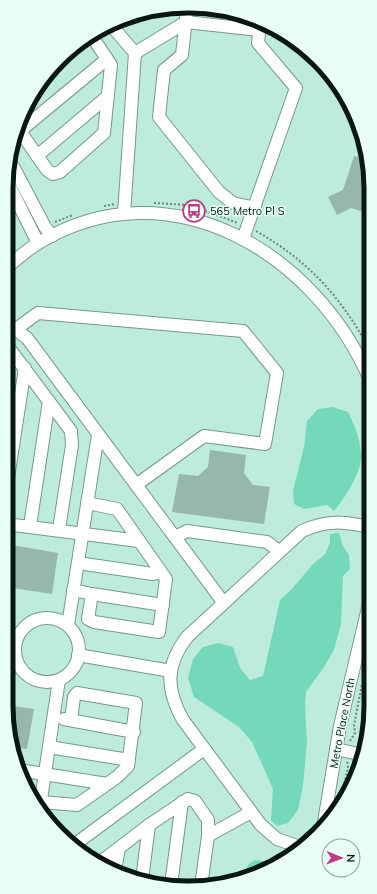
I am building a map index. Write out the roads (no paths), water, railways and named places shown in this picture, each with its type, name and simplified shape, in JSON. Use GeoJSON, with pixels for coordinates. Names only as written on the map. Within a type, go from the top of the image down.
{"type":"FeatureCollection","features":[{"type":"Feature","properties":{"kind":"street"},"geometry":{"type":"LineString","coordinates":[[187,13],[182,55],[164,70],[159,117],[219,192],[233,202],[255,208]]}},
{"type":"Feature","properties":{"kind":"street"},"geometry":{"type":"LineString","coordinates":[[135,53],[186,22],[255,26]]}},
{"type":"Feature","properties":{"kind":"street"},"geometry":{"type":"LineString","coordinates":[[243,239],[296,88],[258,43],[259,27]]}},
{"type":"Feature","properties":{"kind":"street"},"geometry":{"type":"LineString","coordinates":[[115,29],[135,53],[123,209]]}},
{"type":"Feature","properties":{"kind":"street"},"geometry":{"type":"LineString","coordinates":[[22,133],[47,170],[53,174],[60,172],[104,133],[111,65],[95,41]]}},
{"type":"Feature","properties":{"kind":"street"},"geometry":{"type":"LineString","coordinates":[[25,124],[107,59]]}},
{"type":"Feature","properties":{"kind":"street"},"geometry":{"type":"LineString","coordinates":[[37,156],[108,96]]}},
{"type":"Feature","properties":{"kind":"street"},"geometry":{"type":"LineString","coordinates":[[14,170],[22,181],[49,232]]}},
{"type":"Feature","properties":{"kind":"street"},"geometry":{"type":"LineString","coordinates":[[13,193],[38,243]]}},
{"type":"Feature","properties":{"kind":"street"},"geometry":{"type":"LineString","coordinates":[[13,263],[38,243],[49,232],[88,222],[123,209],[177,215],[227,231],[273,257],[313,292],[333,315],[349,338],[364,366]]}},
{"type":"Feature","properties":{"kind":"street"},"geometry":{"type":"LineString","coordinates":[[13,326],[38,313],[243,331],[277,373],[265,444],[204,436],[136,484]]}},
{"type":"Feature","properties":{"kind":"street"},"geometry":{"type":"LineString","coordinates":[[13,330],[27,338],[223,602]]}},
{"type":"Feature","properties":{"kind":"street"},"geometry":{"type":"LineString","coordinates":[[13,353],[71,430],[72,445],[59,530]]}},
{"type":"Feature","properties":{"kind":"street"},"geometry":{"type":"LineString","coordinates":[[13,446],[25,368]]}},
{"type":"Feature","properties":{"kind":"street"},"geometry":{"type":"LineString","coordinates":[[30,526],[49,401]]}},
{"type":"Feature","properties":{"kind":"street"},"geometry":{"type":"LineString","coordinates":[[68,625],[98,434]]}},
{"type":"Feature","properties":{"kind":"street"},"geometry":{"type":"LineString","coordinates":[[87,503],[117,509],[166,579],[159,632],[94,622],[88,619],[92,594]]}},
{"type":"Feature","properties":{"kind":"street"},"geometry":{"type":"LineString","coordinates":[[294,845],[286,843],[272,835],[261,825],[183,720],[176,708],[170,689],[171,671],[177,652],[187,636],[302,531],[320,524],[337,521],[364,526]]}},
{"type":"Feature","properties":{"kind":"street"},"geometry":{"type":"LineString","coordinates":[[13,525],[82,532],[139,541]]}},
{"type":"Feature","properties":{"kind":"street"},"geometry":{"type":"LineString","coordinates":[[175,537],[187,531],[267,542],[279,551]]}},
{"type":"Feature","properties":{"kind":"street"},"geometry":{"type":"LineString","coordinates":[[78,563],[153,574],[161,572]]}},
{"type":"Feature","properties":{"kind":"street"},"geometry":{"type":"LineString","coordinates":[[73,590],[163,605]]}},
{"type":"Feature","properties":{"kind":"street"},"geometry":{"type":"LineString","coordinates":[[54,619],[68,625],[77,640],[78,656],[72,670],[59,680],[44,683],[34,680],[25,674],[19,666],[15,656],[15,646],[18,636],[25,627],[34,621],[54,619]]}},
{"type":"Feature","properties":{"kind":"street","name":"Metro Place North"},"geometry":{"type":"LineString","coordinates":[[325,815],[336,749],[364,641]]}},
{"type":"Feature","properties":{"kind":"street"},"geometry":{"type":"LineString","coordinates":[[78,656],[171,671]]}},
{"type":"Feature","properties":{"kind":"street"},"geometry":{"type":"LineString","coordinates":[[41,799],[59,680]]}},
{"type":"Feature","properties":{"kind":"street"},"geometry":{"type":"LineString","coordinates":[[44,804],[77,805],[107,784],[128,766],[134,732],[136,703],[77,693],[74,697],[71,720]]}},
{"type":"Feature","properties":{"kind":"street"},"geometry":{"type":"LineString","coordinates":[[53,717],[134,732]]}},
{"type":"Feature","properties":{"kind":"street"},"geometry":{"type":"LineString","coordinates":[[49,747],[128,760]]}},
{"type":"Feature","properties":{"kind":"street"},"geometry":{"type":"LineString","coordinates":[[78,842],[204,749]]}},
{"type":"Feature","properties":{"kind":"street"},"geometry":{"type":"LineString","coordinates":[[336,749],[357,754]]}},
{"type":"Feature","properties":{"kind":"street"},"geometry":{"type":"LineString","coordinates":[[25,771],[107,784]]}},
{"type":"Feature","properties":{"kind":"street"},"geometry":{"type":"LineString","coordinates":[[104,859],[150,824],[188,799],[195,801],[208,820],[208,836],[202,881]]}},
{"type":"Feature","properties":{"kind":"street"},"geometry":{"type":"LineString","coordinates":[[172,880],[182,802]]}},
{"type":"Feature","properties":{"kind":"street"},"geometry":{"type":"LineString","coordinates":[[208,836],[251,812]]}},
{"type":"Feature","properties":{"kind":"street"},"geometry":{"type":"LineString","coordinates":[[143,875],[150,824]]}},
{"type":"Feature","properties":{"kind":"street"},"geometry":{"type":"LineString","coordinates":[[116,865],[119,848]]}},
{"type":"Feature","properties":{"kind":"place","name":"565 Metro Pl S"},"geometry":{"type":"Point","coordinates":[194,211]}}]}
